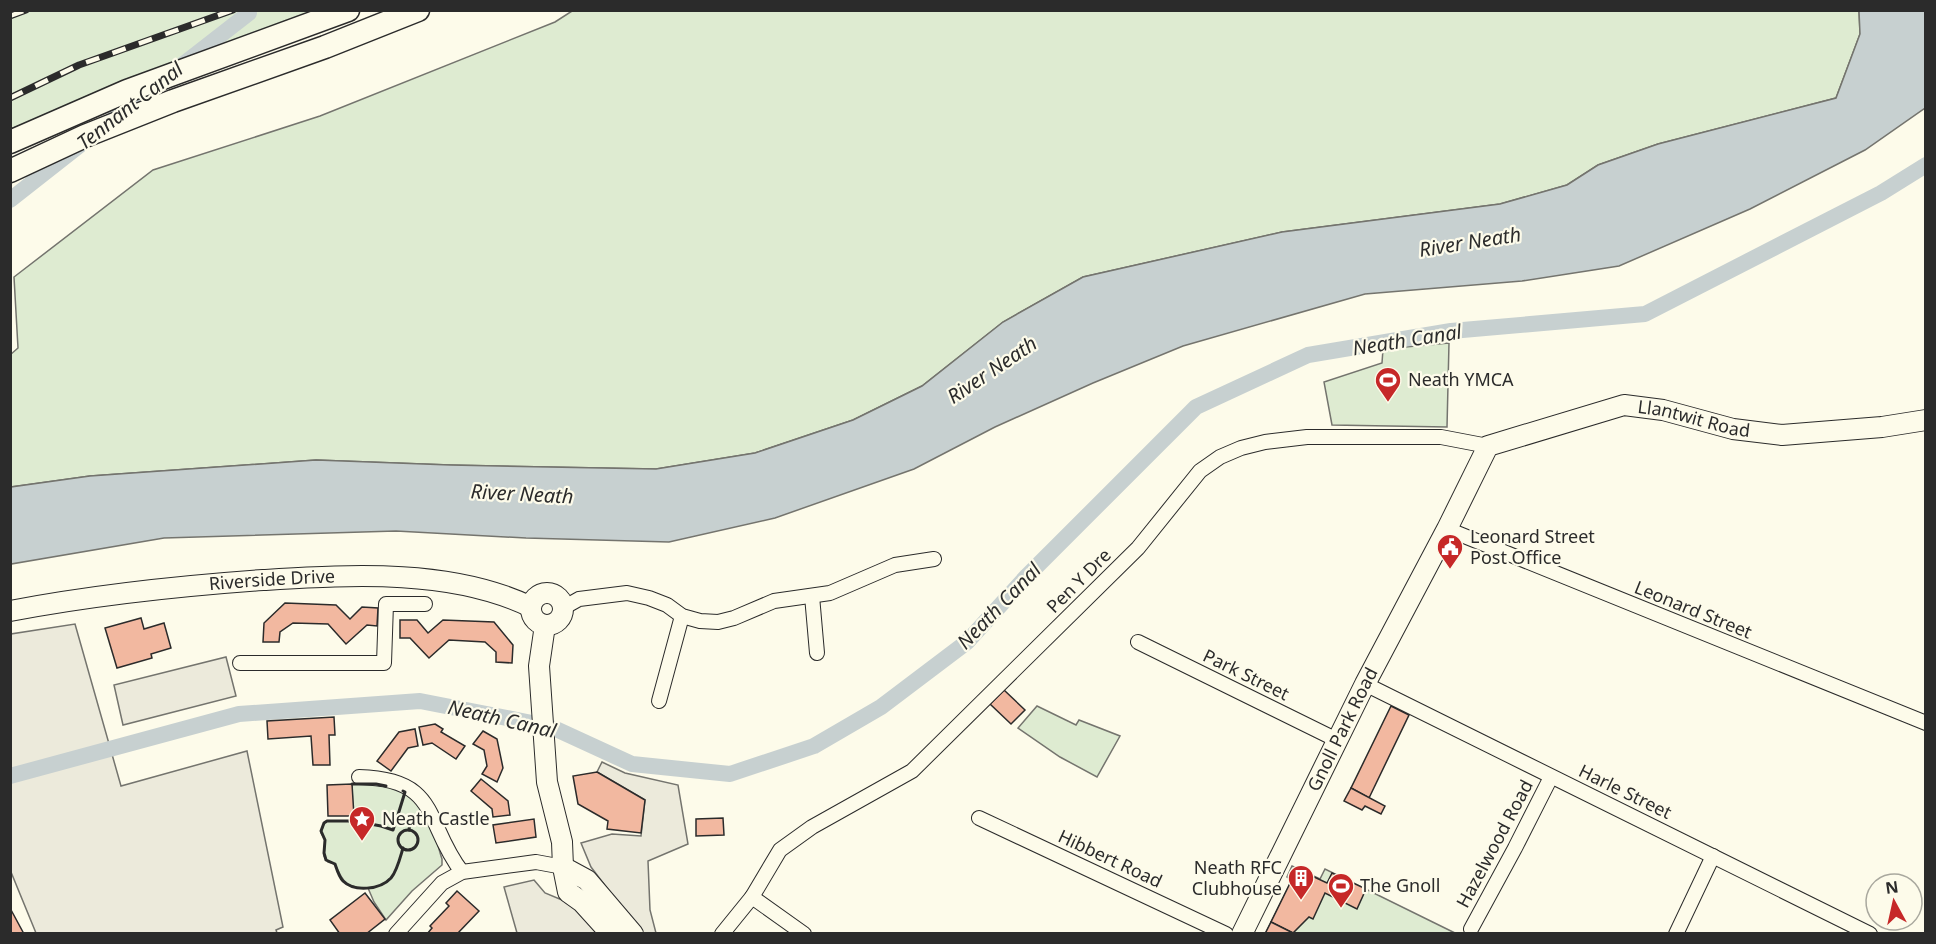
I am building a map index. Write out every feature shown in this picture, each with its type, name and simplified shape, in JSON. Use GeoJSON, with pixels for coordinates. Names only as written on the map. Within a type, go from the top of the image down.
{"type":"FeatureCollection","features":[{"type":"Feature","properties":{"kind":"highway"},"geometry":{"type":"LineString","coordinates":[[10,142],[128,91],[348,10]]}},
{"type":"Feature","properties":{"kind":"highway"},"geometry":{"type":"LineString","coordinates":[[10,171],[85,136],[418,10]]}},
{"type":"Feature","properties":{"kind":"main road","name":"Llantwit Road"},"geometry":{"type":"LineString","coordinates":[[1488,446],[1624,405],[1663,410],[1733,429],[1782,435],[1926,420]]}},
{"type":"Feature","properties":{"kind":"main road"},"geometry":{"type":"LineString","coordinates":[[1448,529],[1488,446]]}},
{"type":"Feature","properties":{"kind":"main road","name":"Gnoll Park Road"},"geometry":{"type":"LineString","coordinates":[[1242,933],[1365,684],[1448,529]]}},
{"type":"Feature","properties":{"kind":"main road","name":"Riverside Drive"},"geometry":{"type":"LineString","coordinates":[[10,611],[176,586],[345,577],[404,578],[460,583],[507,596],[531,607],[533,617],[540,624],[545,625]]}},
{"type":"Feature","properties":{"kind":"main road"},"geometry":{"type":"LineString","coordinates":[[531,607],[535,597],[539,594],[550,593],[560,598],[563,608],[560,619],[556,623],[545,625],[539,666],[547,782],[562,842],[563,867],[568,892],[582,902],[611,933]]}},
{"type":"Feature","properties":{"kind":"main road"},"geometry":{"type":"LineString","coordinates":[[563,867],[587,880],[633,933]]}},
{"type":"Feature","properties":{"kind":"street","name":"Pen Y Dre"},"geometry":{"type":"LineString","coordinates":[[722,933],[752,897],[780,850],[812,827],[912,771],[1138,548],[1200,471],[1220,457],[1241,448],[1265,442],[1307,437],[1441,437],[1488,446]]}},
{"type":"Feature","properties":{"kind":"street","name":"Leonard Street"},"geometry":{"type":"LineString","coordinates":[[1448,529],[1926,723]]}},
{"type":"Feature","properties":{"kind":"street"},"geometry":{"type":"LineString","coordinates":[[563,608],[579,599],[627,593],[650,598],[667,605],[682,616],[700,621],[718,622],[734,618],[774,601],[830,593],[895,565],[934,560]]}},
{"type":"Feature","properties":{"kind":"street"},"geometry":{"type":"LineString","coordinates":[[812,596],[817,653]]}},
{"type":"Feature","properties":{"kind":"street"},"geometry":{"type":"LineString","coordinates":[[240,663],[384,663],[386,604],[425,604]]}},
{"type":"Feature","properties":{"kind":"street"},"geometry":{"type":"LineString","coordinates":[[659,701],[682,616]]}},
{"type":"Feature","properties":{"kind":"street","name":"Park Street"},"geometry":{"type":"LineString","coordinates":[[1138,642],[1337,740]]}},
{"type":"Feature","properties":{"kind":"street","name":"Harle Street"},"geometry":{"type":"LineString","coordinates":[[1365,684],[1869,933]]}},
{"type":"Feature","properties":{"kind":"street"},"geometry":{"type":"LineString","coordinates":[[360,777],[379,777],[414,791],[426,803],[452,859],[462,872]]}},
{"type":"Feature","properties":{"kind":"street","name":"Hazelwood Road"},"geometry":{"type":"LineString","coordinates":[[1471,929],[1551,777]]}},
{"type":"Feature","properties":{"kind":"street","name":"Hibbert Road"},"geometry":{"type":"LineString","coordinates":[[979,818],[1226,933]]}},
{"type":"Feature","properties":{"kind":"street"},"geometry":{"type":"LineString","coordinates":[[1676,933],[1713,856]]}},
{"type":"Feature","properties":{"kind":"street"},"geometry":{"type":"LineString","coordinates":[[396,933],[442,882],[462,872],[536,862],[563,867]]}},
{"type":"Feature","properties":{"kind":"street"},"geometry":{"type":"LineString","coordinates":[[752,897],[804,933]]}},
{"type":"Feature","properties":{"kind":"green space"},"geometry":{"type":"Polygon","coordinates":[[[28,10],[319,11],[11,129],[11,17],[28,10]]]}},
{"type":"Feature","properties":{"kind":"green space"},"geometry":{"type":"Polygon","coordinates":[[[572,11],[1859,11],[1860,34],[1836,98],[1658,144],[1598,165],[1567,185],[1500,204],[1282,232],[1083,277],[1003,322],[922,386],[853,420],[755,453],[656,469],[316,460],[90,476],[11,487],[10,355],[18,348],[14,277],[153,170],[320,116],[555,22],[572,11]]]}},
{"type":"Feature","properties":{"kind":"green space","name":"Neath YMCA"},"geometry":{"type":"Polygon","coordinates":[[[1449,343],[1447,427],[1332,425],[1324,382],[1382,363],[1383,349],[1449,343]]]}},
{"type":"Feature","properties":{"kind":"green space"},"geometry":{"type":"Polygon","coordinates":[[[1037,706],[1076,725],[1079,720],[1120,736],[1097,777],[1060,757],[1018,728],[1037,706]]]}},
{"type":"Feature","properties":{"kind":"green space"},"geometry":{"type":"Polygon","coordinates":[[[352,784],[390,787],[415,799],[429,817],[442,859],[442,865],[412,891],[386,920],[368,888],[355,887],[347,883],[335,864],[328,862],[324,856],[325,840],[321,833],[324,823],[353,821],[352,784]]]}},
{"type":"Feature","properties":{"kind":"green space","name":"The Gnoll"},"geometry":{"type":"Polygon","coordinates":[[[1292,866],[1320,879],[1325,869],[1455,933],[1265,934],[1292,880],[1287,877],[1292,866]]]}},
{"type":"Feature","properties":{"kind":"shaded area"},"geometry":{"type":"Polygon","coordinates":[[[75,624],[121,786],[247,751],[283,927],[276,930],[277,933],[36,933],[11,872],[11,634],[75,624]]]}},
{"type":"Feature","properties":{"kind":"shaded area"},"geometry":{"type":"Polygon","coordinates":[[[226,657],[236,696],[123,725],[114,685],[226,657]]]}},
{"type":"Feature","properties":{"kind":"shaded area"},"geometry":{"type":"Polygon","coordinates":[[[602,762],[625,773],[678,785],[688,844],[648,861],[650,910],[656,933],[641,933],[591,867],[581,843],[612,834],[641,836],[645,800],[597,772],[602,762]]]}},
{"type":"Feature","properties":{"kind":"shaded area"},"geometry":{"type":"Polygon","coordinates":[[[534,880],[545,893],[574,905],[600,933],[517,933],[504,887],[534,880]]]}},
{"type":"Feature","properties":{"kind":"water","name":"River Neath"},"geometry":{"type":"Polygon","coordinates":[[[1859,11],[1925,11],[1925,108],[1865,150],[1750,209],[1619,266],[1522,281],[1365,294],[1183,346],[995,427],[914,469],[775,518],[669,542],[396,531],[164,538],[11,564],[11,487],[90,476],[316,460],[656,469],[755,453],[853,420],[922,386],[1003,322],[1083,277],[1282,232],[1500,204],[1567,185],[1598,165],[1658,144],[1836,98],[1860,34],[1859,11]]]}},
{"type":"Feature","properties":{"kind":"building"},"geometry":{"type":"Polygon","coordinates":[[[285,603],[336,605],[350,619],[362,607],[378,608],[377,626],[367,625],[346,644],[328,624],[293,623],[280,632],[279,642],[263,642],[264,623],[285,603]]]}},
{"type":"Feature","properties":{"kind":"building"},"geometry":{"type":"Polygon","coordinates":[[[141,618],[144,629],[164,623],[171,648],[151,654],[152,658],[117,668],[105,628],[141,618]]]}},
{"type":"Feature","properties":{"kind":"building"},"geometry":{"type":"Polygon","coordinates":[[[400,620],[417,620],[428,633],[443,620],[494,622],[513,645],[512,663],[496,662],[496,652],[485,642],[449,640],[429,658],[410,638],[400,638],[400,620]]]}},
{"type":"Feature","properties":{"kind":"building"},"geometry":{"type":"Polygon","coordinates":[[[1004,690],[1025,710],[1011,724],[990,704],[1004,690]]]}},
{"type":"Feature","properties":{"kind":"building"},"geometry":{"type":"Polygon","coordinates":[[[1391,706],[1409,715],[1369,798],[1351,788],[1391,706]]]}},
{"type":"Feature","properties":{"kind":"building"},"geometry":{"type":"Polygon","coordinates":[[[334,717],[335,735],[329,735],[330,765],[313,765],[311,736],[268,739],[267,721],[334,717]]]}},
{"type":"Feature","properties":{"kind":"building"},"geometry":{"type":"Polygon","coordinates":[[[435,724],[443,729],[441,732],[465,746],[456,759],[432,743],[423,745],[419,727],[435,724]]]}},
{"type":"Feature","properties":{"kind":"building"},"geometry":{"type":"Polygon","coordinates":[[[415,729],[418,746],[408,748],[391,771],[377,761],[399,732],[415,729]]]}},
{"type":"Feature","properties":{"kind":"building"},"geometry":{"type":"Polygon","coordinates":[[[483,731],[497,739],[503,768],[497,782],[482,774],[487,766],[484,750],[473,744],[483,731]]]}},
{"type":"Feature","properties":{"kind":"building"},"geometry":{"type":"Polygon","coordinates":[[[597,772],[645,800],[641,833],[607,829],[608,821],[578,804],[573,776],[597,772]]]}},
{"type":"Feature","properties":{"kind":"building"},"geometry":{"type":"Polygon","coordinates":[[[481,779],[508,801],[510,815],[493,817],[492,809],[471,791],[481,779]]]}},
{"type":"Feature","properties":{"kind":"building"},"geometry":{"type":"Polygon","coordinates":[[[352,784],[354,816],[328,816],[327,785],[352,784]]]}},
{"type":"Feature","properties":{"kind":"building"},"geometry":{"type":"Polygon","coordinates":[[[1351,788],[1385,806],[1381,814],[1365,806],[1362,810],[1344,801],[1351,788]]]}},
{"type":"Feature","properties":{"kind":"building"},"geometry":{"type":"Polygon","coordinates":[[[723,818],[724,835],[696,836],[696,819],[723,818]]]}},
{"type":"Feature","properties":{"kind":"building"},"geometry":{"type":"Polygon","coordinates":[[[534,819],[536,837],[496,843],[493,825],[534,819]]]}},
{"type":"Feature","properties":{"kind":"building","name":"Neath RFC Clubhouse"},"geometry":{"type":"Polygon","coordinates":[[[1297,869],[1327,883],[1332,873],[1366,889],[1357,909],[1325,893],[1313,919],[1309,917],[1293,933],[1271,922],[1297,869]]]}},
{"type":"Feature","properties":{"kind":"building"},"geometry":{"type":"Polygon","coordinates":[[[457,891],[479,911],[457,934],[427,934],[432,928],[430,926],[449,906],[446,903],[457,891]]]}},
{"type":"Feature","properties":{"kind":"building"},"geometry":{"type":"Polygon","coordinates":[[[365,893],[385,919],[366,934],[340,934],[330,920],[365,893]]]}},
{"type":"Feature","properties":{"kind":"building"},"geometry":{"type":"Polygon","coordinates":[[[10,908],[24,934],[10,934],[10,908]]]}},
{"type":"Feature","properties":{"kind":"building"},"geometry":{"type":"Polygon","coordinates":[[[1271,922],[1293,933],[1293,934],[1265,934],[1271,922]]]}},
{"type":"Feature","properties":{"kind":"waterway","name":"Tennant Canal"},"geometry":{"type":"LineString","coordinates":[[181,66],[249,13]]}},
{"type":"Feature","properties":{"kind":"waterway","name":"Tennant Canal"},"geometry":{"type":"LineString","coordinates":[[112,120],[158,84]]}},
{"type":"Feature","properties":{"kind":"waterway","name":"Tennant Canal"},"geometry":{"type":"LineString","coordinates":[[10,200],[80,145]]}},
{"type":"Feature","properties":{"kind":"waterway","name":"Neath Canal"},"geometry":{"type":"LineString","coordinates":[[10,776],[239,714],[420,701],[558,730],[632,764],[730,774],[814,746],[881,707],[967,642],[1026,577],[1196,407],[1308,355],[1451,331],[1645,314],[1881,193],[1926,165]]}},
{"type":"Feature","properties":{"kind":"railway"},"geometry":{"type":"LineString","coordinates":[[10,16],[26,10]]}},
{"type":"Feature","properties":{"kind":"railway"},"geometry":{"type":"LineString","coordinates":[[10,98],[79,65],[233,10]]}},
{"type":"Feature","properties":{"kind":"wall"},"geometry":{"type":"LineString","coordinates":[[352,784],[386,786]]}},
{"type":"Feature","properties":{"kind":"wall"},"geometry":{"type":"LineString","coordinates":[[403,791],[405,792],[397,818],[410,823],[409,830]]}},
{"type":"Feature","properties":{"kind":"wall"},"geometry":{"type":"LineString","coordinates":[[354,816],[354,821],[327,821],[321,831],[325,840],[326,860],[335,864],[340,878],[348,885],[367,888],[386,882],[395,872],[403,848]]}},
{"type":"Feature","properties":{"kind":"wall"},"geometry":{"type":"LineString","coordinates":[[354,821],[393,830],[397,818]]}},
{"type":"Feature","properties":{"kind":"wall"},"geometry":{"type":"LineString","coordinates":[[408,830],[415,833],[418,840],[415,847],[408,850],[401,847],[398,840],[401,833],[408,830]]}},
{"type":"Feature","properties":{"kind":"place","name":"Neath YMCA"},"geometry":{"type":"Point","coordinates":[1388,403]}},
{"type":"Feature","properties":{"kind":"place","name":"Leonard Street Post Office"},"geometry":{"type":"Point","coordinates":[1450,570]}},
{"type":"Feature","properties":{"kind":"place","name":"Neath Castle"},"geometry":{"type":"Point","coordinates":[362,842]}},
{"type":"Feature","properties":{"kind":"place","name":"Neath RFC Clubhouse"},"geometry":{"type":"Point","coordinates":[1301,901]}},
{"type":"Feature","properties":{"kind":"place","name":"The Gnoll"},"geometry":{"type":"Point","coordinates":[1341,909]}}]}
